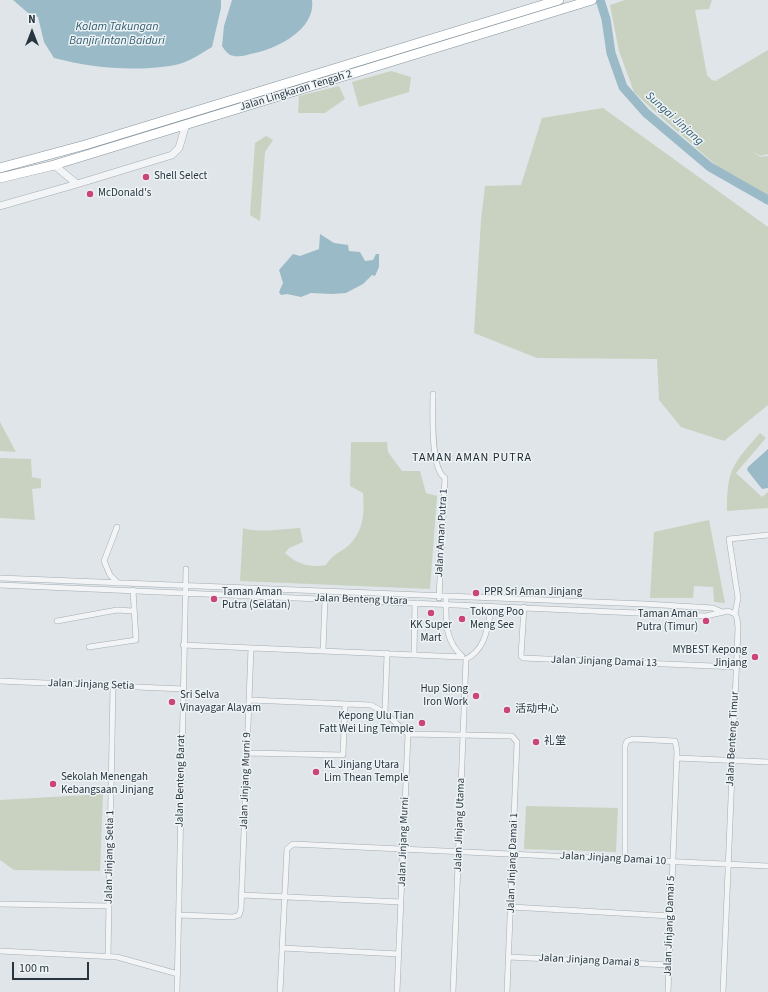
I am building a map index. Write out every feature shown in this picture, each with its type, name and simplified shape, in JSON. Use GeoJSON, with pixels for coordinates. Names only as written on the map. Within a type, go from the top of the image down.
{"type":"FeatureCollection","features":[{"type":"Feature","properties":{"kind":"highway","name":"Jalan Lingkaran Tengah 2"},"geometry":{"type":"LineString","coordinates":[[0,168],[85,145],[558,0]]}},
{"type":"Feature","properties":{"kind":"highway","name":"Jalan Lingkaran Tengah 2"},"geometry":{"type":"LineString","coordinates":[[0,178],[54,165],[592,0]]}},
{"type":"Feature","properties":{"kind":"street"},"geometry":{"type":"LineString","coordinates":[[0,206],[172,155],[179,148],[186,124]]}},
{"type":"Feature","properties":{"kind":"street"},"geometry":{"type":"LineString","coordinates":[[54,165],[76,184]]}},
{"type":"Feature","properties":{"kind":"street","name":"Jalan Aman Putra 1"},"geometry":{"type":"LineString","coordinates":[[434,394],[433,420],[436,458],[439,472],[445,478],[438,603]]}},
{"type":"Feature","properties":{"kind":"street"},"geometry":{"type":"LineString","coordinates":[[117,527],[104,561],[110,575],[118,583]]}},
{"type":"Feature","properties":{"kind":"street","name":"Jalan Benteng Timur"},"geometry":{"type":"LineString","coordinates":[[722,992],[738,628],[735,614],[738,598],[729,540],[768,534]]}},
{"type":"Feature","properties":{"kind":"street","name":"Jalan Benteng Barat"},"geometry":{"type":"LineString","coordinates":[[177,992],[180,915],[183,645],[186,569]]}},
{"type":"Feature","properties":{"kind":"street","name":"Jalan Benteng Utara"},"geometry":{"type":"LineString","coordinates":[[0,578],[646,604],[713,608],[722,612]]}},
{"type":"Feature","properties":{"kind":"street","name":"Jalan Benteng Utara"},"geometry":{"type":"LineString","coordinates":[[0,585],[438,603],[706,616],[728,611],[735,614]]}},
{"type":"Feature","properties":{"kind":"street"},"geometry":{"type":"LineString","coordinates":[[236,587],[236,595]]}},
{"type":"Feature","properties":{"kind":"street"},"geometry":{"type":"LineString","coordinates":[[89,647],[136,640],[133,611],[133,590]]}},
{"type":"Feature","properties":{"kind":"street"},"geometry":{"type":"LineString","coordinates":[[446,596],[447,632],[451,643],[464,658]]}},
{"type":"Feature","properties":{"kind":"street"},"geometry":{"type":"LineString","coordinates":[[323,651],[325,599]]}},
{"type":"Feature","properties":{"kind":"street"},"geometry":{"type":"LineString","coordinates":[[414,655],[415,603]]}},
{"type":"Feature","properties":{"kind":"street"},"geometry":{"type":"LineString","coordinates":[[183,645],[464,658],[473,656],[480,648],[486,637],[492,606]]}},
{"type":"Feature","properties":{"kind":"street","name":"Jalan Jinjang Damai 13"},"geometry":{"type":"LineString","coordinates":[[524,607],[521,656],[523,658],[737,667]]}},
{"type":"Feature","properties":{"kind":"street"},"geometry":{"type":"LineString","coordinates":[[57,621],[117,610],[133,611]]}},
{"type":"Feature","properties":{"kind":"street","name":"Jalan Jinjang Murni 9"},"geometry":{"type":"LineString","coordinates":[[180,915],[233,918],[239,915],[242,895],[252,648]]}},
{"type":"Feature","properties":{"kind":"street"},"geometry":{"type":"LineString","coordinates":[[385,713],[387,654]]}},
{"type":"Feature","properties":{"kind":"street","name":"Jalan Jinjang Utama"},"geometry":{"type":"LineString","coordinates":[[453,992],[463,735],[464,658]]}},
{"type":"Feature","properties":{"kind":"street","name":"Jalan Jinjang Setia"},"geometry":{"type":"LineString","coordinates":[[0,681],[183,689]]}},
{"type":"Feature","properties":{"kind":"street","name":"Jalan Jinjang Setia 1"},"geometry":{"type":"LineString","coordinates":[[108,956],[114,686]]}},
{"type":"Feature","properties":{"kind":"street"},"geometry":{"type":"LineString","coordinates":[[249,700],[371,705],[385,713],[408,734],[463,735]]}},
{"type":"Feature","properties":{"kind":"street"},"geometry":{"type":"LineString","coordinates":[[247,753],[343,755],[345,704]]}},
{"type":"Feature","properties":{"kind":"street","name":"Jalan Jinjang Murni"},"geometry":{"type":"LineString","coordinates":[[397,992],[408,734]]}},
{"type":"Feature","properties":{"kind":"street","name":"Jalan Jinjang Damai 1"},"geometry":{"type":"LineString","coordinates":[[463,735],[512,736],[517,742],[507,992]]}},
{"type":"Feature","properties":{"kind":"street","name":"Jalan Jinjang Damai 5"},"geometry":{"type":"LineString","coordinates":[[625,859],[625,746],[627,741],[633,739],[674,741],[677,758],[668,992]]}},
{"type":"Feature","properties":{"kind":"street"},"geometry":{"type":"LineString","coordinates":[[677,758],[768,762]]}},
{"type":"Feature","properties":{"kind":"street","name":"Jalan Jinjang Damai 10"},"geometry":{"type":"LineString","coordinates":[[284,897],[287,849],[293,844],[768,866]]}},
{"type":"Feature","properties":{"kind":"street"},"geometry":{"type":"LineString","coordinates":[[242,895],[401,902]]}},
{"type":"Feature","properties":{"kind":"street"},"geometry":{"type":"LineString","coordinates":[[280,992],[284,897]]}},
{"type":"Feature","properties":{"kind":"street"},"geometry":{"type":"LineString","coordinates":[[0,904],[109,906]]}},
{"type":"Feature","properties":{"kind":"street"},"geometry":{"type":"LineString","coordinates":[[511,908],[671,916]]}},
{"type":"Feature","properties":{"kind":"street"},"geometry":{"type":"LineString","coordinates":[[282,948],[399,954]]}},
{"type":"Feature","properties":{"kind":"street"},"geometry":{"type":"LineString","coordinates":[[0,951],[108,956],[178,974]]}},
{"type":"Feature","properties":{"kind":"street","name":"Jalan Jinjang Damai 8"},"geometry":{"type":"LineString","coordinates":[[509,957],[669,965]]}},
{"type":"Feature","properties":{"kind":"green space"},"geometry":{"type":"Polygon","coordinates":[[[625,0],[712,0],[709,9],[695,10],[707,75],[712,80],[717,81],[768,50],[768,154],[761,156],[751,151],[761,157],[768,156],[768,197],[726,174],[634,92],[619,51],[610,5],[625,0]]]}},
{"type":"Feature","properties":{"kind":"green space"},"geometry":{"type":"Polygon","coordinates":[[[391,71],[411,77],[409,92],[359,107],[352,82],[391,71]]]}},
{"type":"Feature","properties":{"kind":"green space"},"geometry":{"type":"Polygon","coordinates":[[[339,86],[345,99],[325,113],[298,113],[299,96],[339,86]]]}},
{"type":"Feature","properties":{"kind":"green space"},"geometry":{"type":"Polygon","coordinates":[[[603,108],[768,227],[768,405],[724,441],[681,427],[659,400],[657,359],[537,358],[474,333],[481,220],[485,186],[521,185],[542,118],[603,108]]]}},
{"type":"Feature","properties":{"kind":"green space"},"geometry":{"type":"Polygon","coordinates":[[[266,136],[273,140],[265,152],[260,221],[250,215],[255,143],[266,136]]]}},
{"type":"Feature","properties":{"kind":"green space"},"geometry":{"type":"Polygon","coordinates":[[[0,422],[16,452],[0,451],[0,422]]]}},
{"type":"Feature","properties":{"kind":"green space"},"geometry":{"type":"Polygon","coordinates":[[[760,433],[766,438],[736,473],[762,497],[768,492],[768,508],[727,511],[728,485],[733,468],[743,452],[760,433]]]}},
{"type":"Feature","properties":{"kind":"green space"},"geometry":{"type":"Polygon","coordinates":[[[351,442],[387,442],[388,452],[402,471],[420,471],[426,493],[437,496],[430,589],[240,581],[243,528],[255,530],[278,530],[300,528],[303,542],[289,548],[285,553],[294,560],[315,566],[326,565],[332,557],[351,543],[356,537],[363,519],[364,506],[363,493],[350,486],[351,442]]]}},
{"type":"Feature","properties":{"kind":"green space"},"geometry":{"type":"Polygon","coordinates":[[[0,458],[31,459],[32,477],[41,479],[41,488],[32,489],[35,520],[0,518],[0,458]]]}},
{"type":"Feature","properties":{"kind":"green space"},"geometry":{"type":"Polygon","coordinates":[[[709,520],[725,603],[714,602],[713,587],[694,586],[693,598],[650,598],[654,532],[709,520]]]}},
{"type":"Feature","properties":{"kind":"green space"},"geometry":{"type":"Polygon","coordinates":[[[103,794],[100,871],[14,870],[0,860],[0,800],[103,794]]]}},
{"type":"Feature","properties":{"kind":"green space"},"geometry":{"type":"Polygon","coordinates":[[[526,806],[618,808],[616,852],[524,849],[526,806]]]}},
{"type":"Feature","properties":{"kind":"water","name":"Kolam Takungan Banjir Intan Baiduri"},"geometry":{"type":"Polygon","coordinates":[[[13,0],[221,0],[221,8],[212,47],[183,63],[161,67],[134,69],[93,66],[54,58],[44,42],[38,17],[28,13],[13,0]]]}},
{"type":"Feature","properties":{"kind":"water"},"geometry":{"type":"Polygon","coordinates":[[[232,0],[312,0],[312,10],[308,20],[302,28],[294,36],[284,42],[264,50],[242,56],[233,56],[230,55],[222,46],[224,26],[232,0]]]}},
{"type":"Feature","properties":{"kind":"water"},"geometry":{"type":"Polygon","coordinates":[[[320,234],[334,243],[348,245],[349,251],[360,252],[365,261],[373,260],[376,254],[379,254],[379,267],[375,276],[372,275],[363,284],[346,293],[311,293],[301,297],[287,294],[281,295],[279,292],[283,283],[279,270],[293,254],[300,256],[319,249],[320,234]]]}},
{"type":"Feature","properties":{"kind":"water"},"geometry":{"type":"Polygon","coordinates":[[[768,449],[768,488],[762,489],[747,470],[748,467],[768,449]]]}},
{"type":"Feature","properties":{"kind":"waterway","name":"Sungai Jinjang"},"geometry":{"type":"LineString","coordinates":[[600,0],[606,19],[611,53],[623,87],[646,113],[710,167],[768,200]]}},
{"type":"Feature","properties":{"kind":"place","name":"Shell Select"},"geometry":{"type":"Point","coordinates":[146,177]}},
{"type":"Feature","properties":{"kind":"place","name":"McDonald's"},"geometry":{"type":"Point","coordinates":[90,194]}},
{"type":"Feature","properties":{"kind":"place","name":"PPR Sri Aman Jinjang"},"geometry":{"type":"Point","coordinates":[476,593]}},
{"type":"Feature","properties":{"kind":"place","name":"Taman Aman Putra (Selatan)"},"geometry":{"type":"Point","coordinates":[214,599]}},
{"type":"Feature","properties":{"kind":"place","name":"KK Super Mart"},"geometry":{"type":"Point","coordinates":[431,613]}},
{"type":"Feature","properties":{"kind":"place","name":"Tokong Poo Meng See"},"geometry":{"type":"Point","coordinates":[462,619]}},
{"type":"Feature","properties":{"kind":"place","name":"Taman Aman Putra (Timur)"},"geometry":{"type":"Point","coordinates":[706,621]}},
{"type":"Feature","properties":{"kind":"place","name":"MYBEST Kepong Jinjang"},"geometry":{"type":"Point","coordinates":[755,657]}},
{"type":"Feature","properties":{"kind":"place","name":"Hup Siong Iron Work"},"geometry":{"type":"Point","coordinates":[476,696]}},
{"type":"Feature","properties":{"kind":"place","name":"Sri Selva Vinayagar Alayam"},"geometry":{"type":"Point","coordinates":[172,702]}},
{"type":"Feature","properties":{"kind":"place","name":"活动中心"},"geometry":{"type":"Point","coordinates":[507,710]}},
{"type":"Feature","properties":{"kind":"place","name":"Kepong Ulu Tian Fatt Wei Ling Temple"},"geometry":{"type":"Point","coordinates":[422,723]}},
{"type":"Feature","properties":{"kind":"place","name":"礼堂"},"geometry":{"type":"Point","coordinates":[536,742]}},
{"type":"Feature","properties":{"kind":"place","name":"KL Jinjang Utara Lim Thean Temple"},"geometry":{"type":"Point","coordinates":[316,772]}},
{"type":"Feature","properties":{"kind":"place","name":"Sekolah Menengah Kebangsaan Jinjang"},"geometry":{"type":"Point","coordinates":[53,784]}},
{"type":"Feature","properties":{"kind":"district","name":"TAMAN AMAN PUTRA"},"geometry":{"type":"Point","coordinates":[472,458]}}]}
